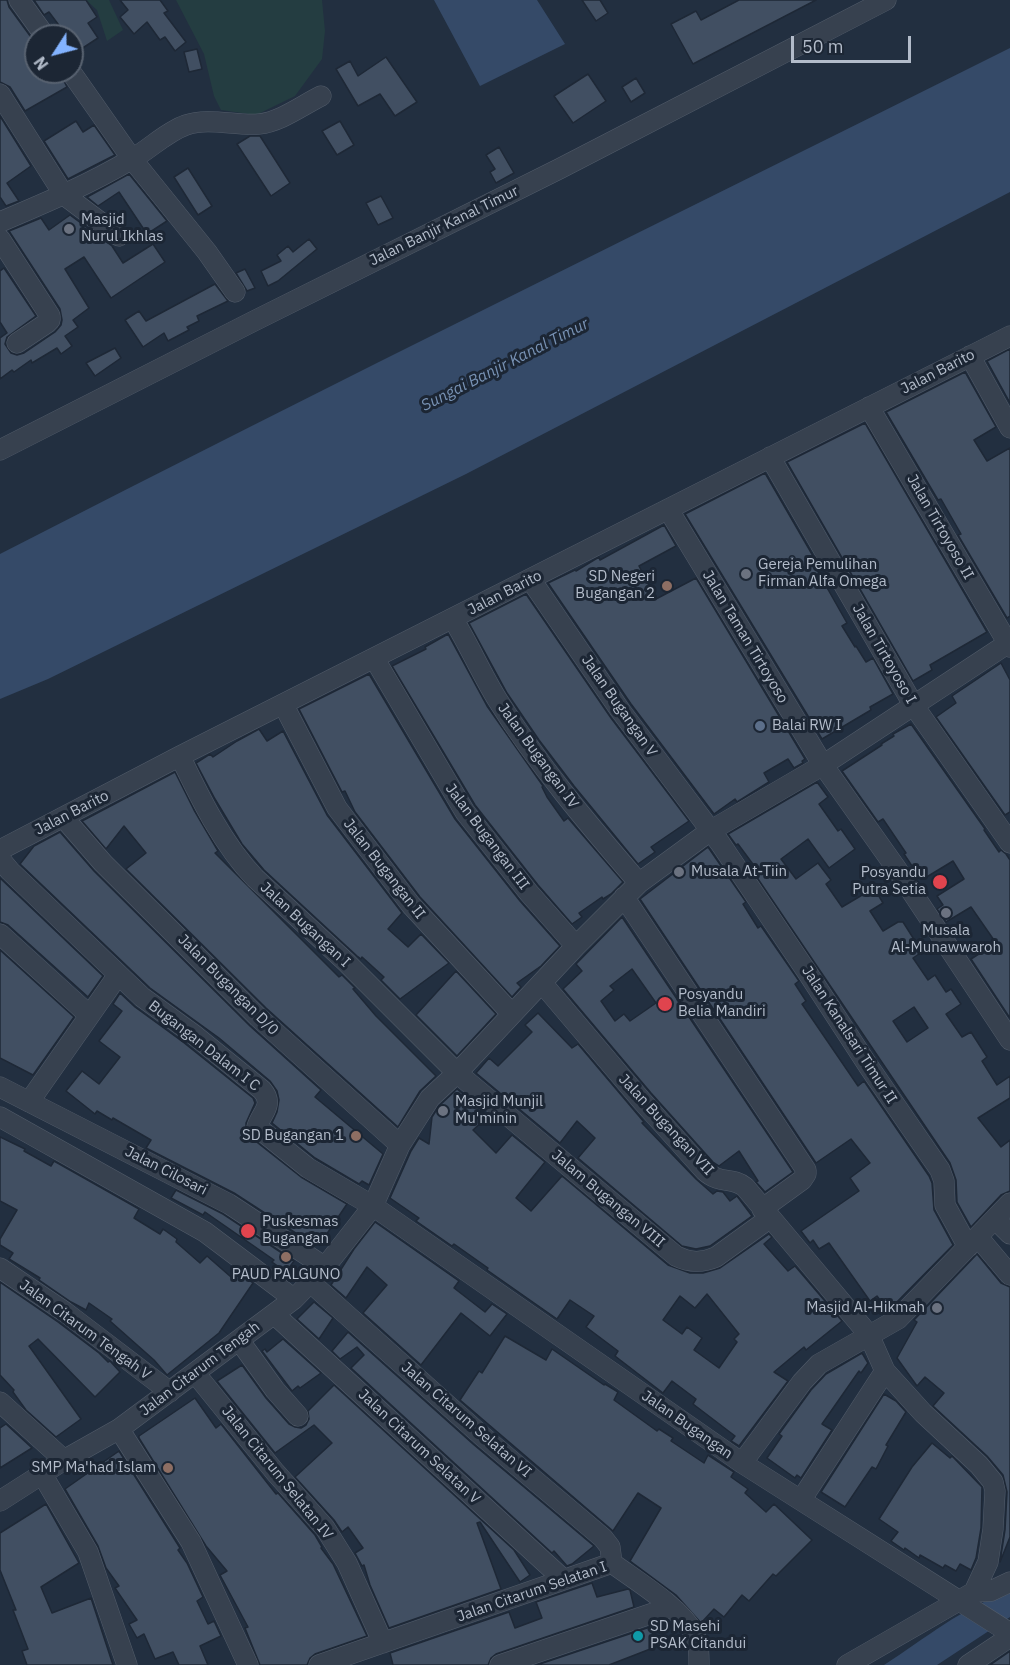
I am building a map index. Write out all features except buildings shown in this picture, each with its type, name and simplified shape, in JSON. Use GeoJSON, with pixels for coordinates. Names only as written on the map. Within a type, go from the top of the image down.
{"type":"FeatureCollection","features":[{"type":"Feature","properties":{"kind":"street"},"geometry":{"type":"LineString","coordinates":[[19,0],[36,24]]}},
{"type":"Feature","properties":{"kind":"street","name":"Jalan Banjir Kanal Timur"},"geometry":{"type":"LineString","coordinates":[[0,450],[559,170],[886,0]]}},
{"type":"Feature","properties":{"kind":"street"},"geometry":{"type":"LineString","coordinates":[[79,84],[132,159],[236,292]]}},
{"type":"Feature","properties":{"kind":"street"},"geometry":{"type":"LineString","coordinates":[[0,94],[64,195],[119,236]]}},
{"type":"Feature","properties":{"kind":"street"},"geometry":{"type":"LineString","coordinates":[[0,222],[64,195],[132,159],[174,130],[188,124],[264,123],[273,121],[321,96]]}},
{"type":"Feature","properties":{"kind":"street"},"geometry":{"type":"LineString","coordinates":[[0,239],[50,316],[47,323],[16,343]]}},
{"type":"Feature","properties":{"kind":"street","name":"Jalan Barito"},"geometry":{"type":"LineString","coordinates":[[0,850],[180,756],[1010,336]]}},
{"type":"Feature","properties":{"kind":"street"},"geometry":{"type":"LineString","coordinates":[[970,356],[1010,428]]}},
{"type":"Feature","properties":{"kind":"street","name":"Jalan Tirtoyoso II"},"geometry":{"type":"LineString","coordinates":[[869,407],[1009,644]]}},
{"type":"Feature","properties":{"kind":"street","name":"Jalan Tirtoyoso I"},"geometry":{"type":"LineString","coordinates":[[770,457],[914,706],[1010,843]]}},
{"type":"Feature","properties":{"kind":"street","name":"Jalan Taman Tirtoyoso"},"geometry":{"type":"LineString","coordinates":[[668,509],[823,765],[896,868],[1010,1040]]}},
{"type":"Feature","properties":{"kind":"street","name":"Jalan Bugangan V"},"geometry":{"type":"LineString","coordinates":[[531,580],[620,710],[710,831]]}},
{"type":"Feature","properties":{"kind":"street","name":"Jalan Bugangan IV"},"geometry":{"type":"LineString","coordinates":[[453,619],[496,698],[527,745],[639,883]]}},
{"type":"Feature","properties":{"kind":"street","name":"Jalan Citarum Tengah"},"geometry":{"type":"LineString","coordinates":[[0,1501],[64,1460],[119,1429],[294,1299],[325,1267],[373,1206],[400,1145],[430,1098],[457,1073],[576,946],[639,883],[710,831],[823,765],[1009,644]]}},
{"type":"Feature","properties":{"kind":"street","name":"Jalan Bugangan III"},"geometry":{"type":"LineString","coordinates":[[374,658],[465,812],[514,876],[576,946]]}},
{"type":"Feature","properties":{"kind":"street","name":"Jalan Bugangan II"},"geometry":{"type":"LineString","coordinates":[[283,704],[337,808],[411,905],[512,1014]]}},
{"type":"Feature","properties":{"kind":"street","name":"Jalan Bugangan I"},"geometry":{"type":"LineString","coordinates":[[180,756],[228,845],[243,865],[346,962],[457,1073]]}},
{"type":"Feature","properties":{"kind":"street","name":"Jalan Bugangan D/0"},"geometry":{"type":"LineString","coordinates":[[63,817],[103,863],[258,1017],[400,1145]]}},
{"type":"Feature","properties":{"kind":"street","name":"Jalan Kanalsari Timur II"},"geometry":{"type":"LineString","coordinates":[[710,831],[940,1170],[944,1181],[945,1205],[973,1242],[1010,1275]]}},
{"type":"Feature","properties":{"kind":"street"},"geometry":{"type":"LineString","coordinates":[[0,860],[118,975],[29,1102]]}},
{"type":"Feature","properties":{"kind":"street","name":"Jalam Bugangan VIII"},"geometry":{"type":"LineString","coordinates":[[457,1073],[676,1256],[685,1260],[698,1262],[716,1257],[801,1180],[806,1170],[624,897]]}},
{"type":"Feature","properties":{"kind":"street"},"geometry":{"type":"LineString","coordinates":[[0,934],[89,1015]]}},
{"type":"Feature","properties":{"kind":"street","name":"Bugangan Dalam I C"},"geometry":{"type":"LineString","coordinates":[[118,975],[142,997],[193,1034],[265,1093],[268,1100],[267,1108],[257,1124],[259,1130],[308,1168],[373,1206]]}},
{"type":"Feature","properties":{"kind":"street","name":"Jalan Bugangan VII"},"geometry":{"type":"LineString","coordinates":[[542,983],[705,1171],[718,1180],[740,1183],[869,1335],[885,1371],[923,1413],[979,1465],[993,1482],[996,1497],[988,1562],[968,1600]]}},
{"type":"Feature","properties":{"kind":"street","name":"Jalan Cilosari"},"geometry":{"type":"LineString","coordinates":[[3,1094],[29,1102],[229,1204],[325,1267]]}},
{"type":"Feature","properties":{"kind":"street"},"geometry":{"type":"LineString","coordinates":[[0,1117],[205,1232],[294,1299]]}},
{"type":"Feature","properties":{"kind":"street"},"geometry":{"type":"LineString","coordinates":[[742,1463],[802,1382],[819,1364],[898,1319],[1010,1203]]}},
{"type":"Feature","properties":{"kind":"street","name":"Jalan Bugangan"},"geometry":{"type":"LineString","coordinates":[[373,1206],[742,1463],[968,1600],[1008,1632]]}},
{"type":"Feature","properties":{"kind":"street"},"geometry":{"type":"LineString","coordinates":[[995,1219],[1010,1234]]}},
{"type":"Feature","properties":{"kind":"street","name":"Jalan Citarum Tengah V"},"geometry":{"type":"LineString","coordinates":[[0,1268],[65,1312],[170,1392]]}},
{"type":"Feature","properties":{"kind":"street","name":"Jalan Citarum Selatan VI"},"geometry":{"type":"LineString","coordinates":[[310,1282],[481,1435],[603,1538],[610,1547],[612,1563]]}},
{"type":"Feature","properties":{"kind":"street","name":"Jalan Citarum Selatan V"},"geometry":{"type":"LineString","coordinates":[[274,1314],[564,1580]]}},
{"type":"Feature","properties":{"kind":"street"},"geometry":{"type":"LineString","coordinates":[[239,1340],[275,1390],[298,1416]]}},
{"type":"Feature","properties":{"kind":"street"},"geometry":{"type":"LineString","coordinates":[[801,1500],[885,1371]]}},
{"type":"Feature","properties":{"kind":"street","name":"Jalan Citarum Selatan IV"},"geometry":{"type":"LineString","coordinates":[[195,1373],[275,1472],[325,1528],[347,1563],[382,1643]]}},
{"type":"Feature","properties":{"kind":"street"},"geometry":{"type":"LineString","coordinates":[[0,1402],[64,1460]]}},
{"type":"Feature","properties":{"kind":"street"},"geometry":{"type":"LineString","coordinates":[[119,1429],[191,1542],[248,1665]]}},
{"type":"Feature","properties":{"kind":"street"},"geometry":{"type":"LineString","coordinates":[[42,1474],[88,1552],[127,1665]]}},
{"type":"Feature","properties":{"kind":"street","name":"Jalan Citarum Selatan I"},"geometry":{"type":"LineString","coordinates":[[319,1665],[612,1563],[671,1607],[693,1632],[699,1649],[699,1665]]}},
{"type":"Feature","properties":{"kind":"street"},"geometry":{"type":"LineString","coordinates":[[847,1665],[968,1600],[1010,1582]]}},
{"type":"Feature","properties":{"kind":"street"},"geometry":{"type":"LineString","coordinates":[[500,1665],[671,1607]]}},
{"type":"Feature","properties":{"kind":"street"},"geometry":{"type":"LineString","coordinates":[[968,1665],[1008,1632]]}},
{"type":"Feature","properties":{"kind":"green space"},"geometry":{"type":"Polygon","coordinates":[[[86,0],[109,0],[123,30],[107,41],[97,10],[86,0]]]}},
{"type":"Feature","properties":{"kind":"green space"},"geometry":{"type":"Polygon","coordinates":[[[176,0],[322,0],[325,31],[322,59],[295,96],[256,115],[221,110],[214,96],[204,54],[176,0]]]}},
{"type":"Feature","properties":{"kind":"water"},"geometry":{"type":"Polygon","coordinates":[[[434,0],[537,0],[565,44],[480,86],[434,0]]]}},
{"type":"Feature","properties":{"kind":"water","name":"Sungai Banjir Kanal Timur"},"geometry":{"type":"Polygon","coordinates":[[[1010,48],[1010,192],[466,474],[48,679],[0,699],[0,554],[1010,48]]]}},
{"type":"Feature","properties":{"kind":"water"},"geometry":{"type":"Polygon","coordinates":[[[1010,1592],[1010,1617],[937,1665],[884,1665],[960,1614],[1010,1592]]]}},
{"type":"Feature","properties":{"kind":"place","name":"Masjid Nurul Ikhlas"},"geometry":{"type":"Point","coordinates":[69,229]}},
{"type":"Feature","properties":{"kind":"place","name":"Gereja Pemulihan Firman Alfa Omega"},"geometry":{"type":"Point","coordinates":[746,574]}},
{"type":"Feature","properties":{"kind":"place","name":"SD Negeri Bugangan 2"},"geometry":{"type":"Point","coordinates":[667,586]}},
{"type":"Feature","properties":{"kind":"place","name":"Balai RW I"},"geometry":{"type":"Point","coordinates":[760,726]}},
{"type":"Feature","properties":{"kind":"place","name":"Musala At-Tiin"},"geometry":{"type":"Point","coordinates":[679,872]}},
{"type":"Feature","properties":{"kind":"place","name":"Posyandu Putra Setia"},"geometry":{"type":"Point","coordinates":[940,882]}},
{"type":"Feature","properties":{"kind":"place","name":"Musala Al-Munawwaroh"},"geometry":{"type":"Point","coordinates":[946,913]}},
{"type":"Feature","properties":{"kind":"place","name":"Posyandu Belia Mandiri"},"geometry":{"type":"Point","coordinates":[665,1004]}},
{"type":"Feature","properties":{"kind":"place","name":"Masjid Munjil Mu'minin"},"geometry":{"type":"Point","coordinates":[443,1111]}},
{"type":"Feature","properties":{"kind":"place","name":"SD Bugangan 1"},"geometry":{"type":"Point","coordinates":[356,1136]}},
{"type":"Feature","properties":{"kind":"place","name":"Puskesmas Bugangan"},"geometry":{"type":"Point","coordinates":[248,1231]}},
{"type":"Feature","properties":{"kind":"place","name":"PAUD PALGUNO"},"geometry":{"type":"Point","coordinates":[286,1257]}},
{"type":"Feature","properties":{"kind":"place","name":"Masjid Al-Hikmah"},"geometry":{"type":"Point","coordinates":[937,1308]}},
{"type":"Feature","properties":{"kind":"place","name":"SMP Ma'had Islam"},"geometry":{"type":"Point","coordinates":[168,1468]}},
{"type":"Feature","properties":{"kind":"place","name":"SD Masehi PSAK Citandui"},"geometry":{"type":"Point","coordinates":[638,1636]}}]}
